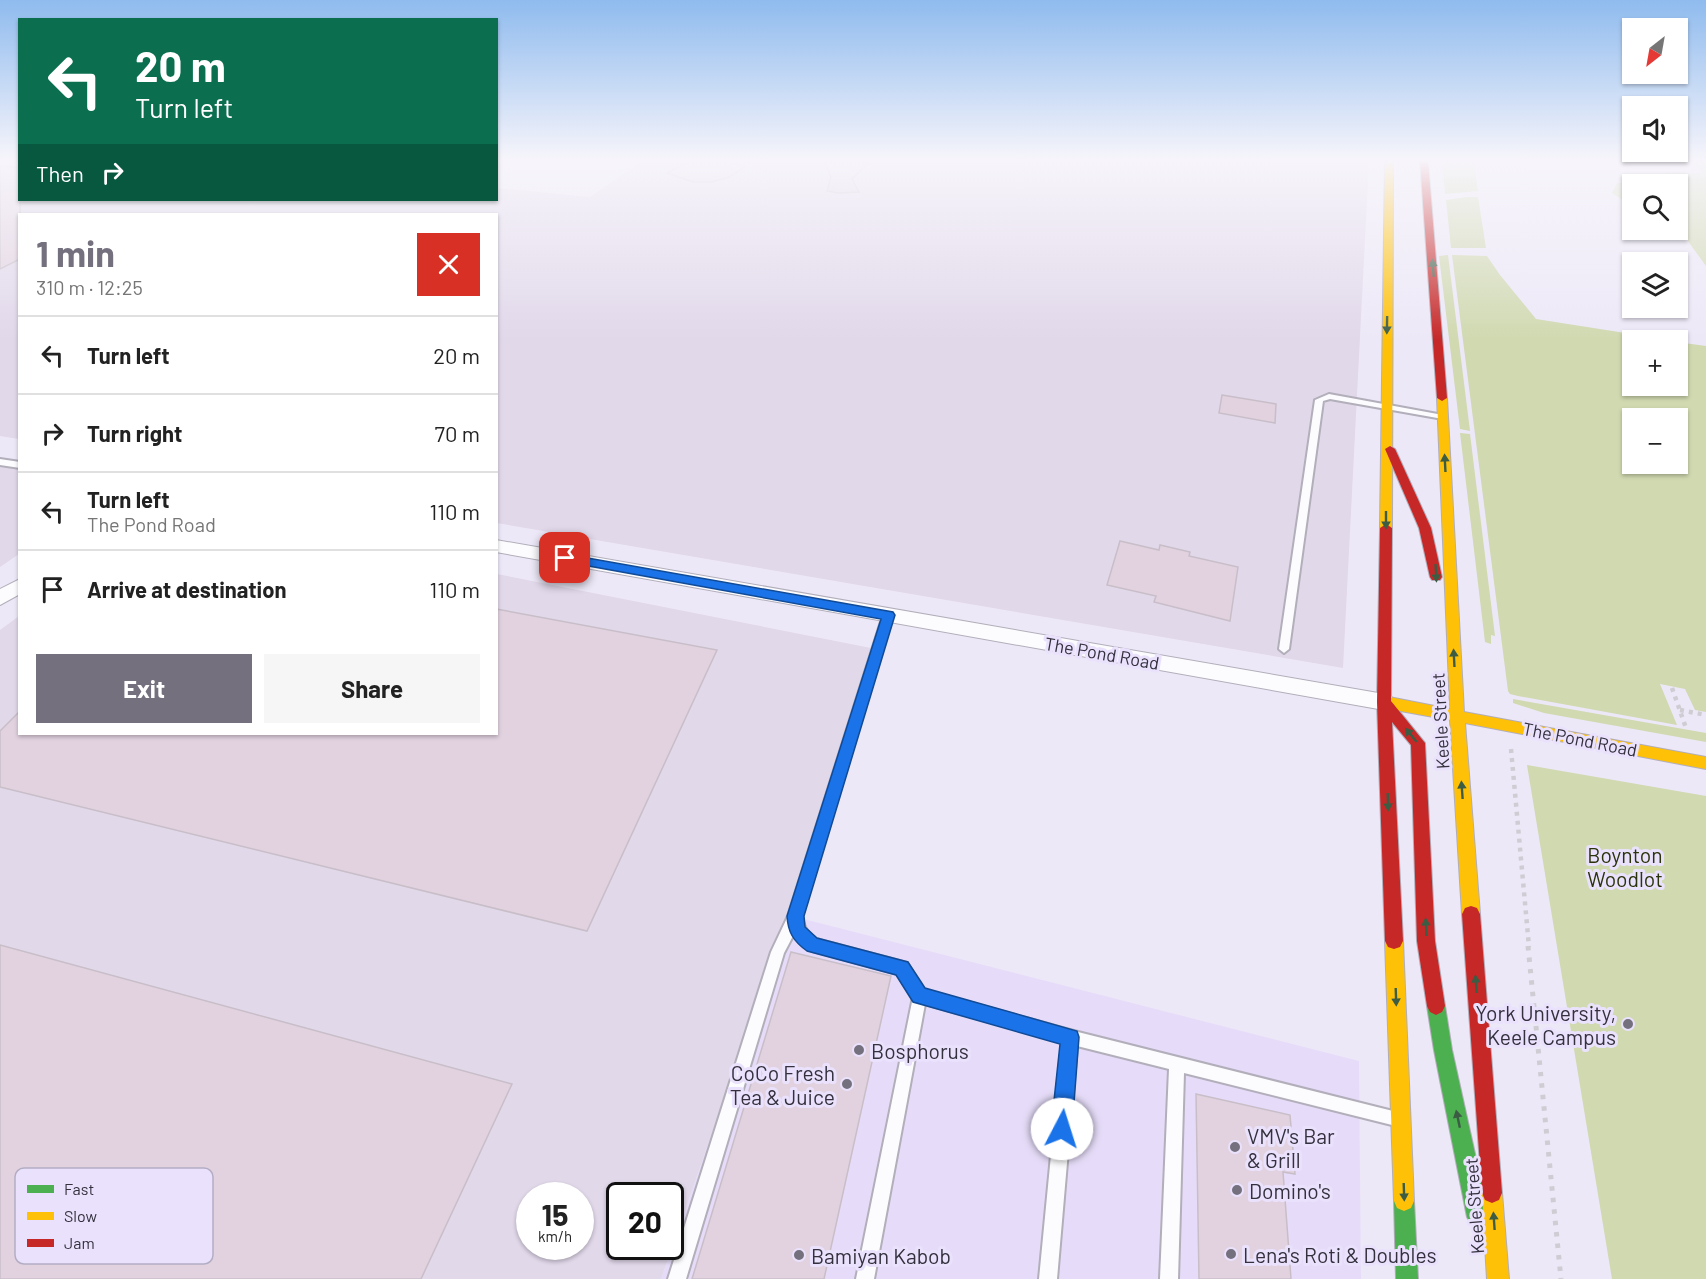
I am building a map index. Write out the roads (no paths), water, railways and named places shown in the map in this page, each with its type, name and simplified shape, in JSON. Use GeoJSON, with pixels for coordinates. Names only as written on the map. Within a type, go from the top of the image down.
{"type":"FeatureCollection","features":[{"type":"Feature","properties":{"kind":"main road"},"geometry":{"type":"LineString","coordinates":[[1388,221],[1384,702],[1407,1279]]}},
{"type":"Feature","properties":{"kind":"main road","name":"Keele Street"},"geometry":{"type":"LineString","coordinates":[[1429,221],[1439,334],[1458,716],[1498,1279]]}},
{"type":"Feature","properties":{"kind":"main road"},"geometry":{"type":"LineString","coordinates":[[1386,440],[1409,489],[1436,560],[1442,683],[1458,716]]}},
{"type":"Feature","properties":{"kind":"main road"},"geometry":{"type":"LineString","coordinates":[[1384,702],[1418,743],[1426,941],[1443,1050],[1492,1279]]}},
{"type":"Feature","properties":{"kind":"main road","name":"The Pond Road"},"geometry":{"type":"LineString","coordinates":[[1384,702],[1706,763]]}},
{"type":"Feature","properties":{"kind":"street","name":"The Pond Road"},"geometry":{"type":"LineString","coordinates":[[498,546],[1384,702]]}},
{"type":"Feature","properties":{"kind":"street"},"geometry":{"type":"LineString","coordinates":[[0,598],[18,586]]}},
{"type":"Feature","properties":{"kind":"lane"},"geometry":{"type":"LineString","coordinates":[[1284,649],[1319,400],[1329,396],[1443,417]]}},
{"type":"Feature","properties":{"kind":"lane"},"geometry":{"type":"LineString","coordinates":[[0,462],[18,465]]}},
{"type":"Feature","properties":{"kind":"lane"},"geometry":{"type":"LineString","coordinates":[[677,1279],[778,952],[795,916],[888,615]]}},
{"type":"Feature","properties":{"kind":"lane"},"geometry":{"type":"LineString","coordinates":[[795,916],[797,929],[803,938],[813,945],[902,968],[920,996],[1070,1037],[1401,1119]]}},
{"type":"Feature","properties":{"kind":"lane"},"geometry":{"type":"LineString","coordinates":[[866,1279],[920,996]]}},
{"type":"Feature","properties":{"kind":"lane"},"geometry":{"type":"LineString","coordinates":[[1048,1279],[1070,1037]]}},
{"type":"Feature","properties":{"kind":"lane"},"geometry":{"type":"LineString","coordinates":[[1169,1279],[1177,1064]]}},
{"type":"Feature","properties":{"kind":"place","name":"York University, Keele Campus"},"geometry":{"type":"Point","coordinates":[1628,1024]}},
{"type":"Feature","properties":{"kind":"place","name":"Bosphorus"},"geometry":{"type":"Point","coordinates":[859,1050]}},
{"type":"Feature","properties":{"kind":"place","name":"CoCo Fresh Tea & Juice"},"geometry":{"type":"Point","coordinates":[847,1084]}},
{"type":"Feature","properties":{"kind":"place","name":"VMV's Bar & Grill"},"geometry":{"type":"Point","coordinates":[1235,1147]}},
{"type":"Feature","properties":{"kind":"place","name":"Domino's"},"geometry":{"type":"Point","coordinates":[1237,1190]}},
{"type":"Feature","properties":{"kind":"place","name":"Lena's Roti & Doubles"},"geometry":{"type":"Point","coordinates":[1231,1254]}},
{"type":"Feature","properties":{"kind":"place","name":"Bamiyan Kabob"},"geometry":{"type":"Point","coordinates":[799,1255]}},
{"type":"Feature","properties":{"kind":"park label","name":"Boynton Woodlot"},"geometry":{"type":"Point","coordinates":[1625,866]}}]}
